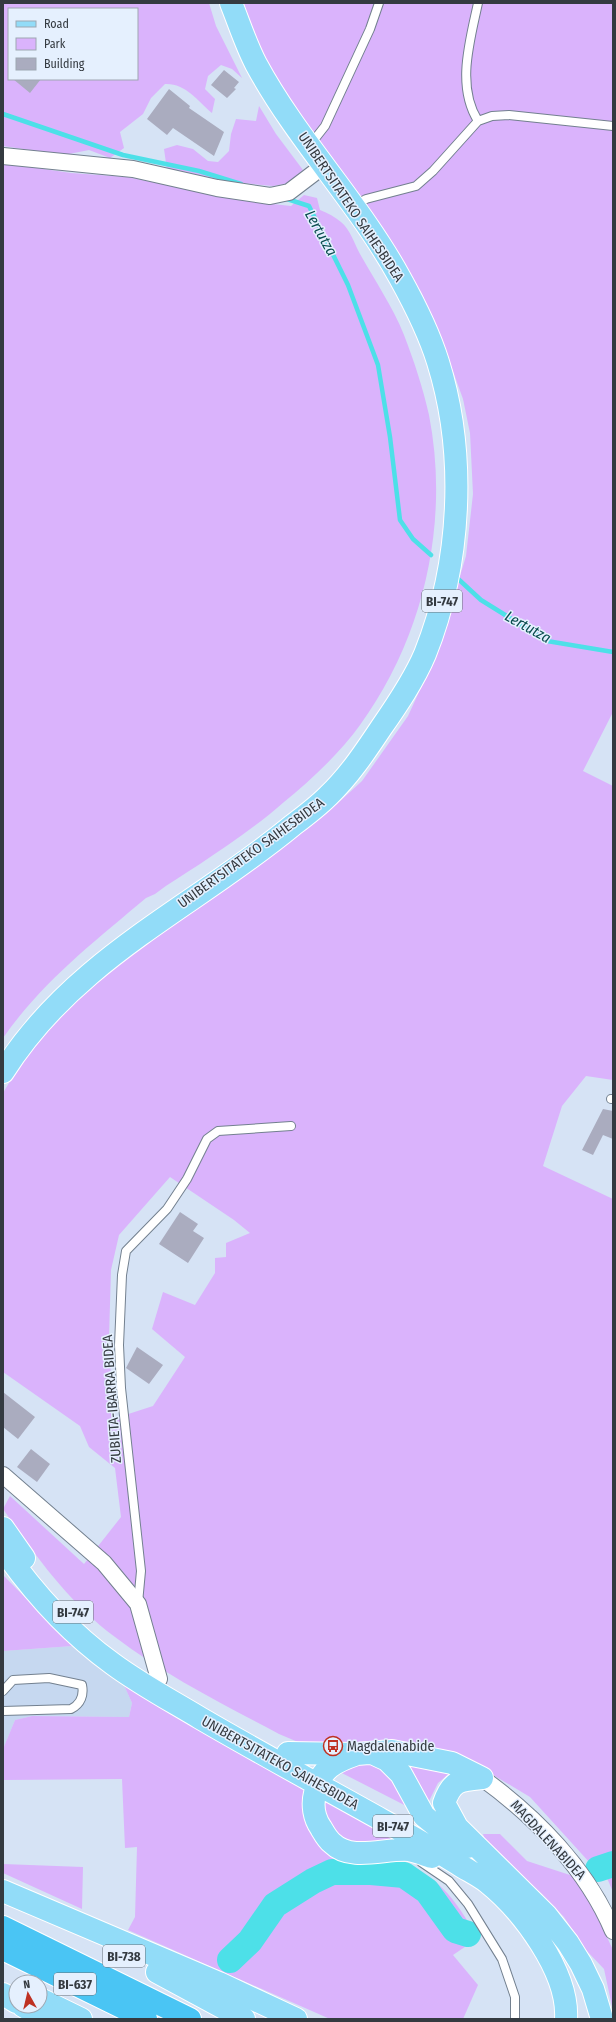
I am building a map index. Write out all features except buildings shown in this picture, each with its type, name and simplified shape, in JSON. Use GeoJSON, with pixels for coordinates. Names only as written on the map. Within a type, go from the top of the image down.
{"type":"FeatureCollection","features":[{"type":"Feature","properties":{"kind":"highway","name":"BI-637"},"geometry":{"type":"LineString","coordinates":[[3,1927],[190,2019]]}},
{"type":"Feature","properties":{"kind":"highway","name":"BI-637"},"geometry":{"type":"LineString","coordinates":[[3,1948],[146,2019]]}},
{"type":"Feature","properties":{"kind":"main road","name":"UNIBERTSITATEKO SAIHESBIDEA"},"geometry":{"type":"LineString","coordinates":[[3,1050],[57,987],[148,914],[277,823],[304,802],[330,777],[365,733],[411,653],[424,617],[440,553],[444,502],[444,455],[436,401],[411,325],[387,279],[314,173],[282,130],[250,78],[231,40],[217,3]]}},
{"type":"Feature","properties":{"kind":"main road","name":"UNIBERTSITATEKO SAIHESBIDEA"},"geometry":{"type":"LineString","coordinates":[[3,1072],[48,1013],[81,981],[137,936],[285,832],[330,795],[363,755],[397,705],[424,655],[442,600],[452,549],[456,502],[456,454],[448,400],[438,362],[422,321],[399,275],[353,206],[309,146],[256,63],[231,3]]}},
{"type":"Feature","properties":{"kind":"main road","name":"UNIBERTSITATEKO SAIHESBIDEA"},"geometry":{"type":"LineString","coordinates":[[3,1528],[22,1556],[60,1600],[100,1638],[159,1679],[288,1753],[320,1778],[486,1882],[521,1913],[546,1952],[560,1983],[567,2008],[566,2019]]}},
{"type":"Feature","properties":{"kind":"main road","name":"UNIBERTSITATEKO SAIHESBIDEA"},"geometry":{"type":"LineString","coordinates":[[3,1548],[16,1568],[48,1606],[94,1649],[113,1664],[156,1692],[271,1759],[320,1778],[455,1847],[494,1874],[546,1915]]}},
{"type":"Feature","properties":{"kind":"main road"},"geometry":{"type":"LineString","coordinates":[[288,1753],[365,1753],[392,1751],[452,1763],[482,1778]]}},
{"type":"Feature","properties":{"kind":"main road"},"geometry":{"type":"LineString","coordinates":[[461,1866],[410,1850],[387,1850],[366,1853],[345,1851],[332,1843],[319,1825],[314,1813],[313,1799],[320,1778],[332,1763],[365,1753],[387,1760],[401,1774],[424,1816],[445,1833],[498,1867]]}},
{"type":"Feature","properties":{"kind":"main road"},"geometry":{"type":"LineString","coordinates":[[482,1778],[459,1780],[448,1790],[444,1803],[457,1827],[546,1915]]}},
{"type":"Feature","properties":{"kind":"main road"},"geometry":{"type":"LineString","coordinates":[[3,1891],[219,1984],[296,2019]]}},
{"type":"Feature","properties":{"kind":"main road","name":"BI-738"},"geometry":{"type":"LineString","coordinates":[[3,1896],[84,1938],[176,1981],[244,2019]]}},
{"type":"Feature","properties":{"kind":"main road","name":"BI-747"},"geometry":{"type":"LineString","coordinates":[[546,1915],[568,1943],[586,1993],[592,2019]]}},
{"type":"Feature","properties":{"kind":"main road"},"geometry":{"type":"LineString","coordinates":[[568,1943],[581,1964],[593,1989],[602,2019]]}},
{"type":"Feature","properties":{"kind":"main road"},"geometry":{"type":"LineString","coordinates":[[48,2003],[81,2019]]}},
{"type":"Feature","properties":{"kind":"street"},"geometry":{"type":"LineString","coordinates":[[3,156],[134,169],[217,188],[270,196],[290,192],[314,173]]}},
{"type":"Feature","properties":{"kind":"street"},"geometry":{"type":"LineString","coordinates":[[3,1475],[104,1563],[138,1604],[159,1679]]}},
{"type":"Feature","properties":{"kind":"street","name":"MAGDALENABIDEA"},"geometry":{"type":"LineString","coordinates":[[482,1778],[507,1796],[533,1821],[585,1878],[606,1915],[613,1931]]}},
{"type":"Feature","properties":{"kind":"lane"},"geometry":{"type":"LineString","coordinates":[[309,146],[328,119],[370,29],[379,3]]}},
{"type":"Feature","properties":{"kind":"lane"},"geometry":{"type":"LineString","coordinates":[[478,3],[466,68],[467,91],[472,111],[478,121]]}},
{"type":"Feature","properties":{"kind":"lane"},"geometry":{"type":"LineString","coordinates":[[353,206],[366,200],[416,186],[433,171],[478,121],[492,116],[509,115],[613,126]]}},
{"type":"Feature","properties":{"kind":"lane","name":"ZUBIETA-IBARRA BIDEA"},"geometry":{"type":"LineString","coordinates":[[138,1604],[141,1571],[121,1388],[119,1345],[122,1275],[126,1251],[167,1209],[187,1179],[207,1139],[218,1131],[291,1126]]}},
{"type":"Feature","properties":{"kind":"lane"},"geometry":{"type":"LineString","coordinates":[[3,1691],[13,1680],[49,1678],[82,1684],[83,1692],[78,1706],[71,1709],[3,1711]]}},
{"type":"Feature","properties":{"kind":"lane"},"geometry":{"type":"LineString","coordinates":[[387,1850],[427,1864],[449,1881],[468,1904],[502,1959],[515,1997],[515,2019]]}},
{"type":"Feature","properties":{"kind":"shaded area"},"geometry":{"type":"Polygon","coordinates":[[[73,1646],[123,1683],[132,1703],[129,1717],[32,1716],[15,1720],[3,1749],[3,1651],[73,1646]]]}},
{"type":"Feature","properties":{"kind":"green space"},"geometry":{"type":"Polygon","coordinates":[[[3,3],[209,3],[216,26],[242,78],[232,69],[221,65],[208,76],[205,89],[215,99],[212,113],[185,89],[172,84],[165,84],[151,98],[143,114],[120,132],[124,148],[110,158],[89,150],[64,155],[3,146],[3,3]]]}},
{"type":"Feature","properties":{"kind":"green space"},"geometry":{"type":"Polygon","coordinates":[[[241,3],[613,3],[613,712],[583,771],[613,786],[613,1080],[586,1076],[562,1106],[543,1166],[613,1199],[613,1892],[607,1878],[590,1863],[530,1797],[468,1760],[343,1744],[298,1742],[279,1734],[216,1700],[154,1664],[98,1624],[68,1594],[40,1561],[3,1509],[10,1496],[84,1564],[121,1517],[115,1468],[89,1447],[80,1426],[3,1372],[3,1093],[28,1051],[74,998],[145,943],[281,849],[327,813],[362,781],[408,716],[436,655],[466,556],[473,494],[470,433],[463,399],[437,327],[421,292],[402,262],[277,82],[255,40],[241,3]],[[170,1177],[119,1235],[111,1270],[109,1338],[113,1419],[153,1406],[185,1357],[152,1329],[163,1292],[195,1305],[215,1273],[215,1258],[226,1257],[226,1243],[250,1233],[234,1220],[170,1177]]]}},
{"type":"Feature","properties":{"kind":"green space"},"geometry":{"type":"Polygon","coordinates":[[[259,106],[276,134],[303,170],[289,183],[273,186],[200,179],[167,170],[164,149],[177,145],[193,149],[208,161],[218,162],[229,151],[231,134],[236,119],[256,121],[259,106]]]}},
{"type":"Feature","properties":{"kind":"green space"},"geometry":{"type":"Polygon","coordinates":[[[3,163],[71,173],[127,177],[253,202],[291,206],[304,195],[317,198],[320,210],[336,218],[347,229],[389,304],[404,335],[418,375],[429,415],[435,455],[436,496],[433,537],[426,577],[415,616],[401,654],[382,691],[360,725],[334,756],[314,776],[264,819],[200,864],[155,894],[146,898],[89,946],[52,980],[18,1018],[3,1038],[3,163]]]}},
{"type":"Feature","properties":{"kind":"green space"},"geometry":{"type":"Polygon","coordinates":[[[3,1575],[73,1646],[3,1651],[3,1575]]]}},
{"type":"Feature","properties":{"kind":"green space"},"geometry":{"type":"Polygon","coordinates":[[[123,1683],[305,1789],[340,1859],[358,1864],[388,1862],[405,1866],[420,1871],[443,1888],[461,1911],[478,1938],[453,1955],[478,1985],[463,2019],[330,2019],[128,1930],[135,1917],[137,1847],[125,1848],[122,1779],[3,1780],[3,1749],[15,1720],[32,1716],[129,1717],[132,1703],[123,1683]]]}},
{"type":"Feature","properties":{"kind":"green space"},"geometry":{"type":"Polygon","coordinates":[[[413,1761],[451,1772],[438,1783],[426,1807],[404,1766],[413,1761]]]}},
{"type":"Feature","properties":{"kind":"green space"},"geometry":{"type":"Polygon","coordinates":[[[384,1763],[416,1811],[334,1769],[345,1764],[384,1763]]]}},
{"type":"Feature","properties":{"kind":"green space"},"geometry":{"type":"Polygon","coordinates":[[[322,1793],[414,1844],[386,1845],[338,1841],[321,1804],[322,1793]]]}},
{"type":"Feature","properties":{"kind":"green space"},"geometry":{"type":"Polygon","coordinates":[[[483,1834],[500,1834],[527,1861],[573,1876],[593,1907],[613,1950],[613,2011],[604,1969],[585,1949],[564,1917],[541,1893],[487,1845],[483,1834]]]}},
{"type":"Feature","properties":{"kind":"green space"},"geometry":{"type":"Polygon","coordinates":[[[3,1864],[83,1867],[82,1909],[3,1873],[3,1864]]]}},
{"type":"Feature","properties":{"kind":"waterway","name":"Lertutza"},"geometry":{"type":"LineString","coordinates":[[3,114],[123,155],[199,171],[241,184]]}},
{"type":"Feature","properties":{"kind":"waterway","name":"Lertutza"},"geometry":{"type":"LineString","coordinates":[[284,198],[309,206],[348,285],[378,365],[390,437],[400,520],[413,539],[431,555]]}},
{"type":"Feature","properties":{"kind":"waterway","name":"Lertutza"},"geometry":{"type":"LineString","coordinates":[[455,576],[481,600],[547,641],[613,652]]}},
{"type":"Feature","properties":{"kind":"waterway"},"geometry":{"type":"LineString","coordinates":[[598,1869],[613,1864]]}},
{"type":"Feature","properties":{"kind":"waterway"},"geometry":{"type":"LineString","coordinates":[[230,1960],[250,1941],[275,1905],[313,1881],[332,1872],[371,1872],[404,1875],[427,1891],[455,1930],[468,1934]]}},
{"type":"Feature","properties":{"kind":"place","name":"Magdalenabide"},"geometry":{"type":"Point","coordinates":[333,1746]}}]}
